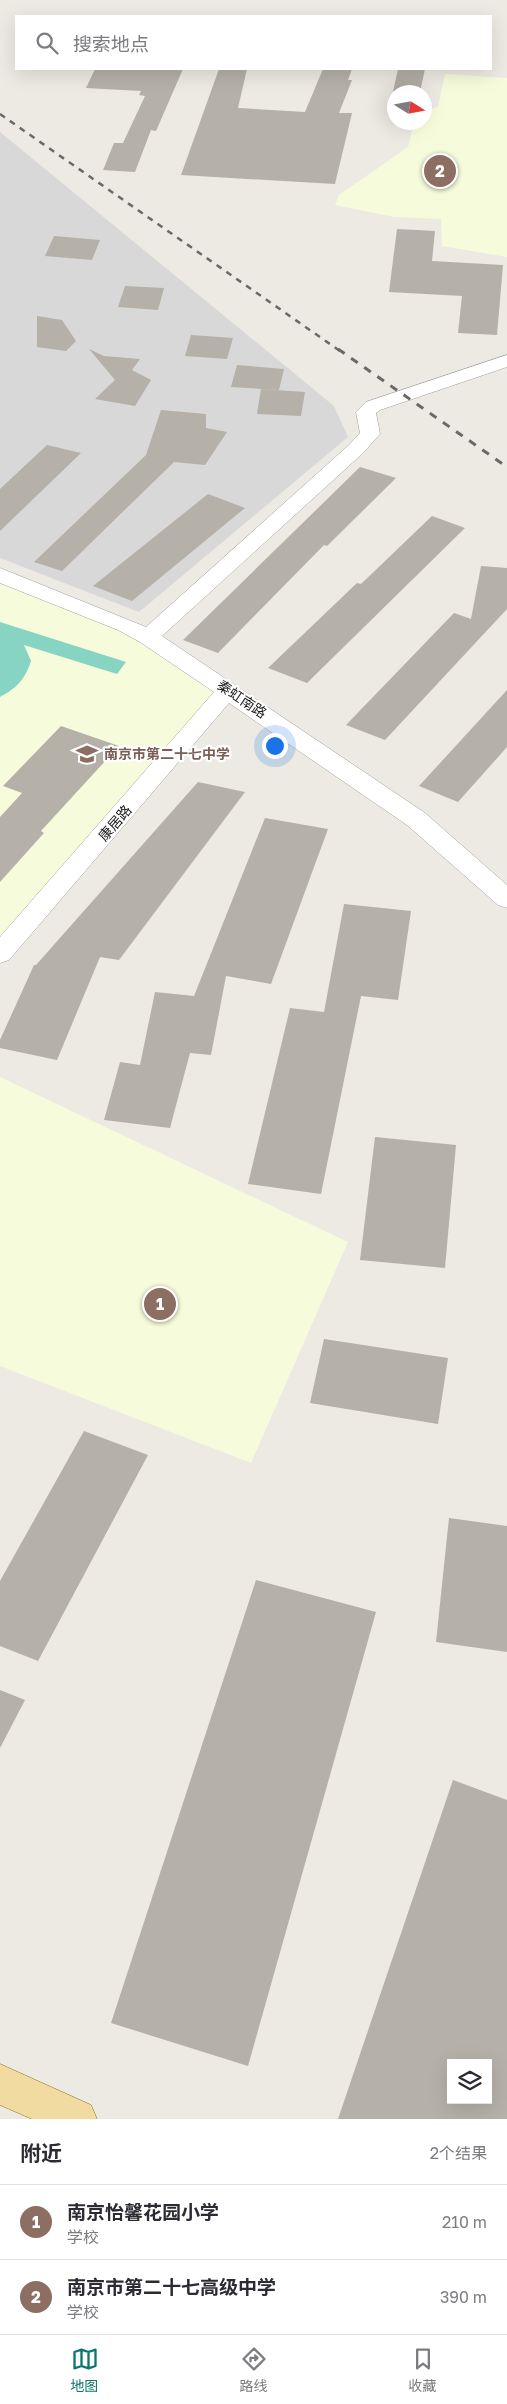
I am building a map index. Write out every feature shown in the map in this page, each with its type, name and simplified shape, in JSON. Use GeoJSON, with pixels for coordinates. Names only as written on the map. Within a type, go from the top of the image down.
{"type":"FeatureCollection","features":[{"type":"Feature","properties":{"kind":"main road"},"geometry":{"type":"LineString","coordinates":[[0,2084],[77,2119]]}},
{"type":"Feature","properties":{"kind":"street"},"geometry":{"type":"LineString","coordinates":[[148,637],[356,449],[370,434],[366,412],[373,406],[507,361]]}},
{"type":"Feature","properties":{"kind":"street","name":"秦虹南路"},"geometry":{"type":"LineString","coordinates":[[0,575],[126,625],[148,637],[416,820],[507,900]]}},
{"type":"Feature","properties":{"kind":"street","name":"康居路"},"geometry":{"type":"LineString","coordinates":[[0,954],[228,690]]}},
{"type":"Feature","properties":{"kind":"shaded area"},"geometry":{"type":"Polygon","coordinates":[[[445,74],[507,78],[507,257],[442,246],[441,219],[394,217],[335,205],[339,195],[408,147],[412,130],[432,130],[432,108],[438,107],[445,74]]]}},
{"type":"Feature","properties":{"kind":"shaded area"},"geometry":{"type":"Polygon","coordinates":[[[0,132],[334,406],[348,437],[139,612],[0,558],[0,132]]]}},
{"type":"Feature","properties":{"kind":"shaded area","name":"南京市第二十七中学"},"geometry":{"type":"Polygon","coordinates":[[[0,575],[126,625],[228,690],[0,954],[0,575]]]}},
{"type":"Feature","properties":{"kind":"shaded area"},"geometry":{"type":"Polygon","coordinates":[[[0,622],[126,662],[117,674],[24,645],[31,661],[29,667],[20,682],[0,697],[0,622]]]}},
{"type":"Feature","properties":{"kind":"shaded area"},"geometry":{"type":"Polygon","coordinates":[[[0,1077],[348,1242],[251,1463],[0,1366],[0,1077]]]}},
{"type":"Feature","properties":{"kind":"building"},"geometry":{"type":"Polygon","coordinates":[[[95,70],[183,70],[156,131],[151,130],[135,172],[103,170],[114,143],[123,143],[145,96],[139,95],[141,91],[86,88],[95,70]]]}},
{"type":"Feature","properties":{"kind":"building"},"geometry":{"type":"Polygon","coordinates":[[[219,70],[247,70],[238,108],[305,112],[323,70],[352,70],[348,80],[352,80],[339,113],[352,113],[335,184],[181,175],[219,70]]]}},
{"type":"Feature","properties":{"kind":"building"},"geometry":{"type":"Polygon","coordinates":[[[398,70],[425,70],[422,85],[395,85],[398,70]]]}},
{"type":"Feature","properties":{"kind":"building"},"geometry":{"type":"Polygon","coordinates":[[[397,229],[435,231],[432,261],[503,265],[497,335],[458,333],[462,296],[389,292],[397,229]]]}},
{"type":"Feature","properties":{"kind":"building"},"geometry":{"type":"Polygon","coordinates":[[[54,236],[100,240],[92,260],[45,256],[54,236]]]}},
{"type":"Feature","properties":{"kind":"building"},"geometry":{"type":"Polygon","coordinates":[[[125,286],[164,288],[158,310],[118,307],[125,286]]]}},
{"type":"Feature","properties":{"kind":"building"},"geometry":{"type":"Polygon","coordinates":[[[37,316],[62,320],[76,341],[66,351],[37,347],[37,316]]]}},
{"type":"Feature","properties":{"kind":"building"},"geometry":{"type":"Polygon","coordinates":[[[191,335],[233,338],[227,359],[185,356],[191,335]]]}},
{"type":"Feature","properties":{"kind":"building"},"geometry":{"type":"Polygon","coordinates":[[[89,349],[104,356],[140,359],[132,370],[151,380],[135,406],[95,399],[115,380],[89,349]]]}},
{"type":"Feature","properties":{"kind":"building"},"geometry":{"type":"Polygon","coordinates":[[[237,365],[284,369],[279,390],[231,387],[237,365]]]}},
{"type":"Feature","properties":{"kind":"building"},"geometry":{"type":"Polygon","coordinates":[[[261,389],[305,392],[301,416],[257,414],[261,389]]]}},
{"type":"Feature","properties":{"kind":"building"},"geometry":{"type":"Polygon","coordinates":[[[161,410],[206,414],[206,428],[227,432],[205,465],[174,462],[62,571],[34,562],[146,455],[161,410]]]}},
{"type":"Feature","properties":{"kind":"building"},"geometry":{"type":"Polygon","coordinates":[[[47,445],[81,453],[0,531],[0,489],[47,445]]]}},
{"type":"Feature","properties":{"kind":"building"},"geometry":{"type":"Polygon","coordinates":[[[360,467],[396,478],[327,546],[324,545],[218,653],[183,640],[360,467]]]}},
{"type":"Feature","properties":{"kind":"building"},"geometry":{"type":"Polygon","coordinates":[[[208,494],[245,508],[132,601],[93,586],[208,494]]]}},
{"type":"Feature","properties":{"kind":"building"},"geometry":{"type":"Polygon","coordinates":[[[432,516],[465,528],[307,683],[268,668],[357,583],[361,584],[432,516]]]}},
{"type":"Feature","properties":{"kind":"building"},"geometry":{"type":"Polygon","coordinates":[[[481,566],[507,568],[507,609],[385,740],[346,725],[454,613],[471,619],[481,566]]]}},
{"type":"Feature","properties":{"kind":"building"},"geometry":{"type":"Polygon","coordinates":[[[507,690],[507,747],[458,802],[419,786],[507,690]]]}},
{"type":"Feature","properties":{"kind":"building"},"geometry":{"type":"Polygon","coordinates":[[[61,726],[119,746],[41,831],[44,833],[0,882],[0,817],[22,793],[3,786],[61,726]]]}},
{"type":"Feature","properties":{"kind":"building"},"geometry":{"type":"Polygon","coordinates":[[[198,782],[245,792],[119,960],[100,957],[57,1060],[0,1048],[0,1040],[34,965],[198,782]]]}},
{"type":"Feature","properties":{"kind":"building"},"geometry":{"type":"Polygon","coordinates":[[[265,818],[328,829],[271,984],[226,976],[211,1055],[190,1053],[170,1128],[104,1120],[120,1062],[140,1065],[155,992],[194,996],[265,818]]]}},
{"type":"Feature","properties":{"kind":"building"},"geometry":{"type":"Polygon","coordinates":[[[344,904],[411,911],[398,1000],[361,996],[321,1194],[248,1184],[290,1008],[324,1012],[344,904]]]}},
{"type":"Feature","properties":{"kind":"building"},"geometry":{"type":"Polygon","coordinates":[[[375,1137],[456,1145],[445,1268],[360,1260],[375,1137]]]}},
{"type":"Feature","properties":{"kind":"building"},"geometry":{"type":"Polygon","coordinates":[[[324,1339],[448,1358],[438,1424],[310,1403],[324,1339]]]}},
{"type":"Feature","properties":{"kind":"building"},"geometry":{"type":"Polygon","coordinates":[[[84,1431],[148,1455],[38,1661],[0,1646],[0,1581],[84,1431]]]}},
{"type":"Feature","properties":{"kind":"building"},"geometry":{"type":"Polygon","coordinates":[[[449,1518],[507,1526],[507,1652],[436,1642],[449,1518]]]}},
{"type":"Feature","properties":{"kind":"building"},"geometry":{"type":"Polygon","coordinates":[[[256,1580],[376,1612],[248,2066],[111,2023],[256,1580]]]}},
{"type":"Feature","properties":{"kind":"building"},"geometry":{"type":"Polygon","coordinates":[[[0,1690],[25,1700],[0,1748],[0,1690]]]}},
{"type":"Feature","properties":{"kind":"building"},"geometry":{"type":"Polygon","coordinates":[[[453,1780],[507,1800],[507,2119],[338,2119],[453,1780]]]}},
{"type":"Feature","properties":{"kind":"railway"},"geometry":{"type":"LineString","coordinates":[[0,114],[340,351]]}},
{"type":"Feature","properties":{"kind":"railway"},"geometry":{"type":"LineString","coordinates":[[338,349],[507,467]]}},
{"type":"Feature","properties":{"kind":"place","name":"南京市第二十七高级中学"},"geometry":{"type":"Point","coordinates":[440,171]}},
{"type":"Feature","properties":{"kind":"place","name":"南京市第二十七中学"},"geometry":{"type":"Point","coordinates":[87,754]}},
{"type":"Feature","properties":{"kind":"place","name":"南京怡馨花园小学"},"geometry":{"type":"Point","coordinates":[160,1304]}}]}
